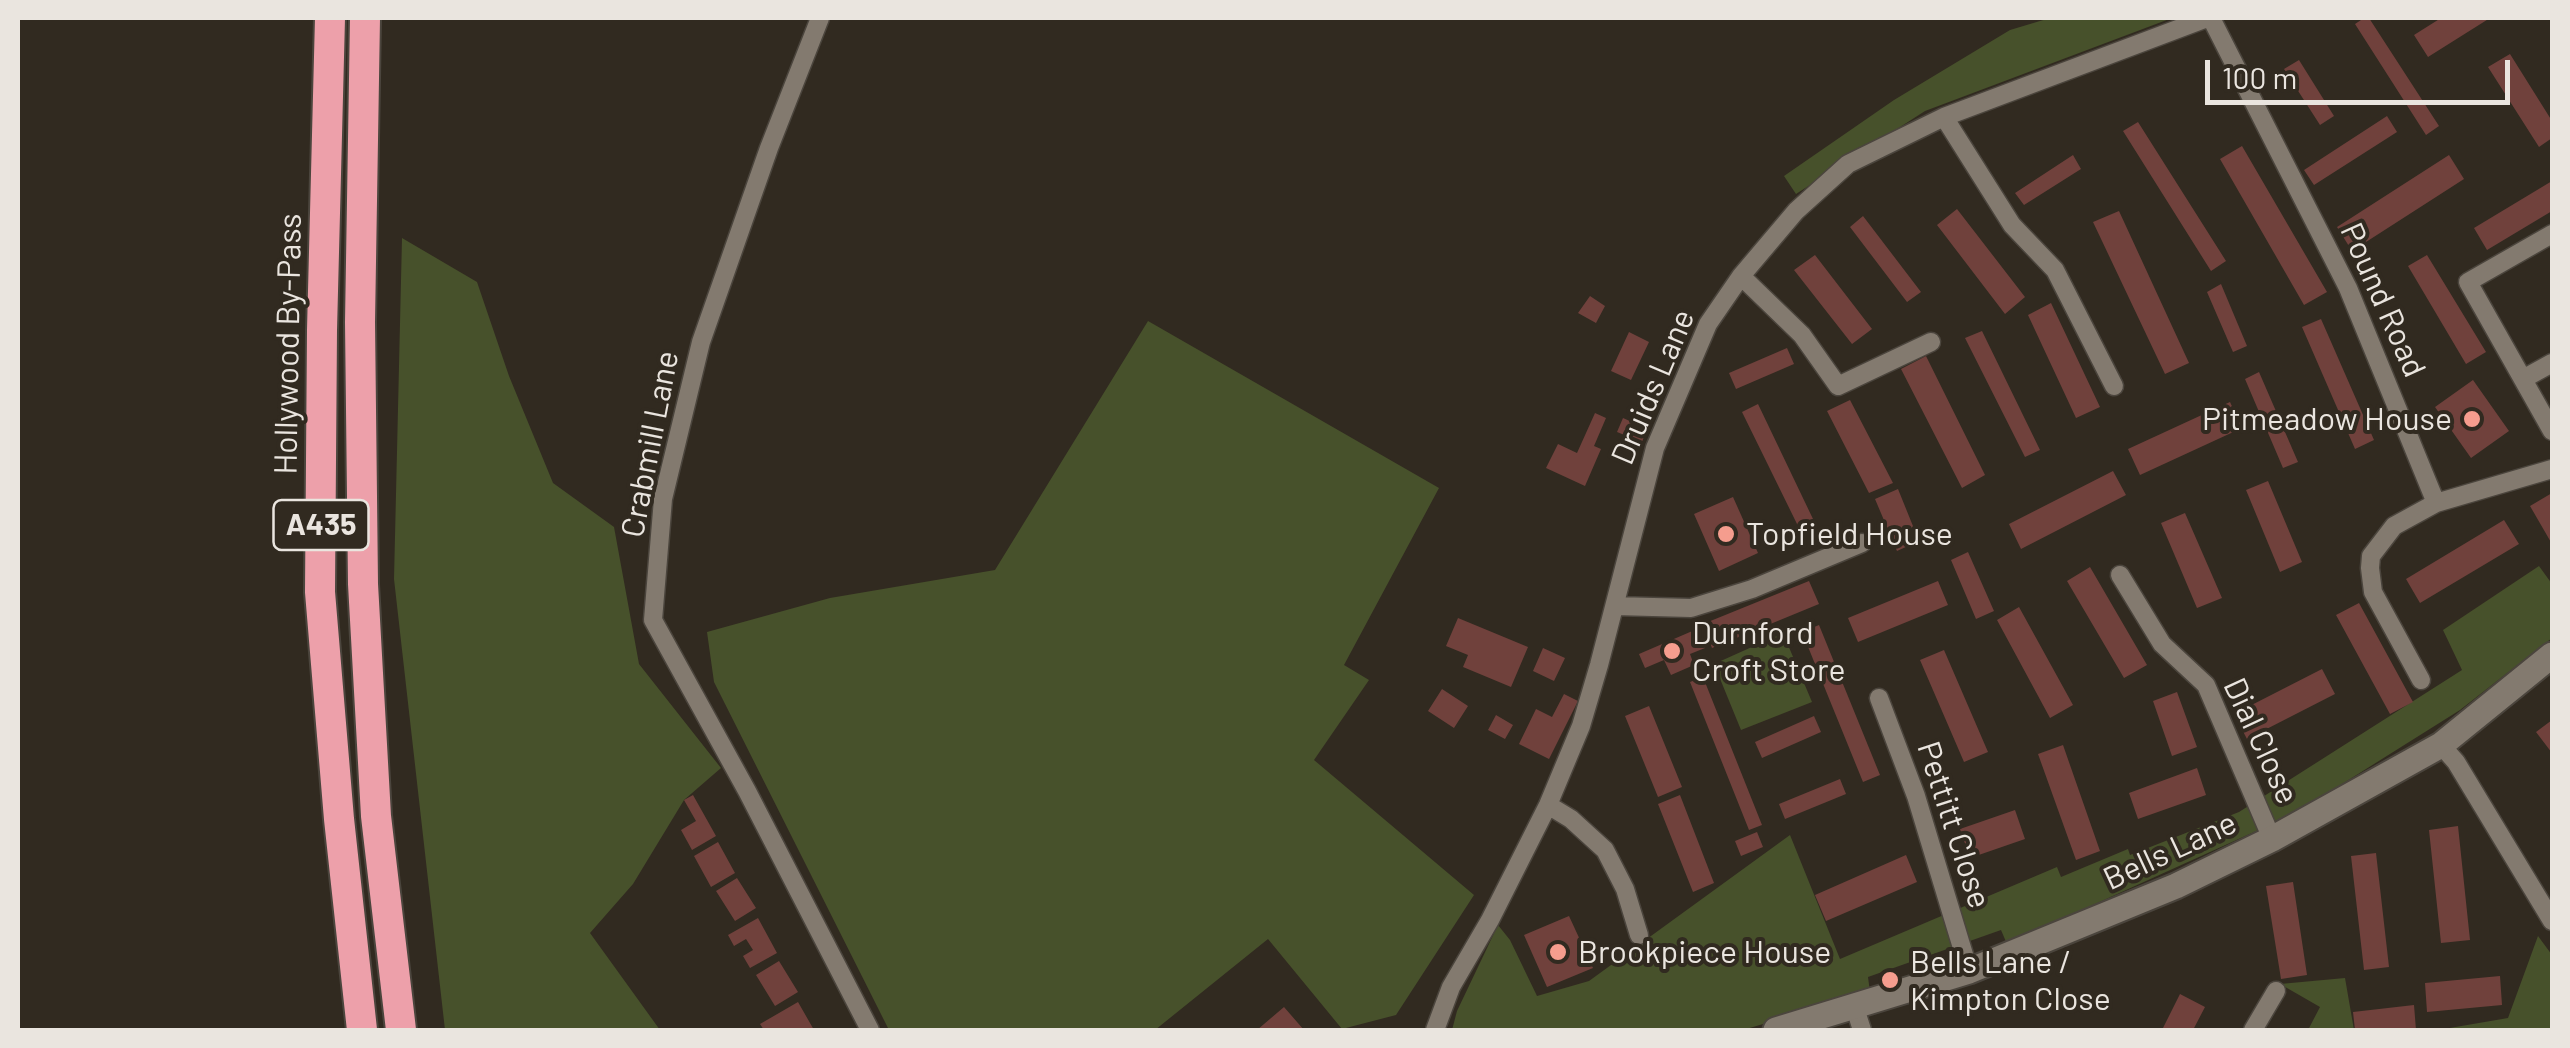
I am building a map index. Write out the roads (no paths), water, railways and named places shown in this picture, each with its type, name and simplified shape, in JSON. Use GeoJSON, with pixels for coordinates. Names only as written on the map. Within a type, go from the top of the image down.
{"type":"FeatureCollection","features":[{"type":"Feature","properties":{"kind":"highway","name":"Hollywood By-Pass"},"geometry":{"type":"LineString","coordinates":[[330,18],[320,592],[362,1030]]}},
{"type":"Feature","properties":{"kind":"highway","name":"A435"},"geometry":{"type":"LineString","coordinates":[[365,18],[360,322],[362,584],[376,816],[401,1030]]}},
{"type":"Feature","properties":{"kind":"street","name":"Crabmill Lane"},"geometry":{"type":"LineString","coordinates":[[820,18],[769,148],[702,342],[663,499],[653,620],[747,791],[870,1030]]}},
{"type":"Feature","properties":{"kind":"street","name":"Druids Lane"},"geometry":{"type":"LineString","coordinates":[[1435,1030],[1452,987],[1548,805],[1581,726],[1654,448],[1708,324],[1741,276],[1796,211],[1848,164],[1944,116],[2209,18]]}},
{"type":"Feature","properties":{"kind":"street","name":"Pound Road"},"geometry":{"type":"LineString","coordinates":[[2209,18],[2348,288],[2436,504]]}},
{"type":"Feature","properties":{"kind":"street"},"geometry":{"type":"LineString","coordinates":[[1944,116],[2012,225],[2055,270],[2114,386]]}},
{"type":"Feature","properties":{"kind":"street"},"geometry":{"type":"LineString","coordinates":[[2552,234],[2468,282],[2552,430]]}},
{"type":"Feature","properties":{"kind":"street"},"geometry":{"type":"LineString","coordinates":[[1741,276],[1802,335],[1838,386],[1932,342]]}},
{"type":"Feature","properties":{"kind":"street"},"geometry":{"type":"LineString","coordinates":[[2524,379],[2552,363]]}},
{"type":"Feature","properties":{"kind":"street"},"geometry":{"type":"LineString","coordinates":[[2420,680],[2373,592],[2372,556],[2394,526],[2436,504],[2552,469]]}},
{"type":"Feature","properties":{"kind":"street"},"geometry":{"type":"LineString","coordinates":[[1615,606],[1691,608],[1752,589],[1862,544]]}},
{"type":"Feature","properties":{"kind":"street","name":"Dial Close"},"geometry":{"type":"LineString","coordinates":[[2120,576],[2162,644],[2206,686],[2272,839]]}},
{"type":"Feature","properties":{"kind":"street","name":"Bells Lane"},"geometry":{"type":"LineString","coordinates":[[1776,1030],[1858,1019],[2092,924],[2272,839],[2441,745],[2552,655]]}},
{"type":"Feature","properties":{"kind":"street","name":"Pettitt Close"},"geometry":{"type":"LineString","coordinates":[[1880,698],[1916,796],[1968,972]]}},
{"type":"Feature","properties":{"kind":"street"},"geometry":{"type":"LineString","coordinates":[[2441,745],[2456,762],[2552,922]]}},
{"type":"Feature","properties":{"kind":"street"},"geometry":{"type":"LineString","coordinates":[[1548,805],[1571,819],[1605,850],[1625,889],[1639,935]]}},
{"type":"Feature","properties":{"kind":"street"},"geometry":{"type":"LineString","coordinates":[[2253,1030],[2276,991]]}},
{"type":"Feature","properties":{"kind":"place","name":"Pitmeadow House"},"geometry":{"type":"Point","coordinates":[2472,419]}},
{"type":"Feature","properties":{"kind":"place","name":"Topfield House"},"geometry":{"type":"Point","coordinates":[1726,534]}},
{"type":"Feature","properties":{"kind":"place","name":"Durnford Croft Store"},"geometry":{"type":"Point","coordinates":[1672,651]}},
{"type":"Feature","properties":{"kind":"place","name":"Brookpiece House"},"geometry":{"type":"Point","coordinates":[1558,952]}},
{"type":"Feature","properties":{"kind":"place","name":"Bells Lane / Kimpton Close"},"geometry":{"type":"Point","coordinates":[1890,980]}}]}
